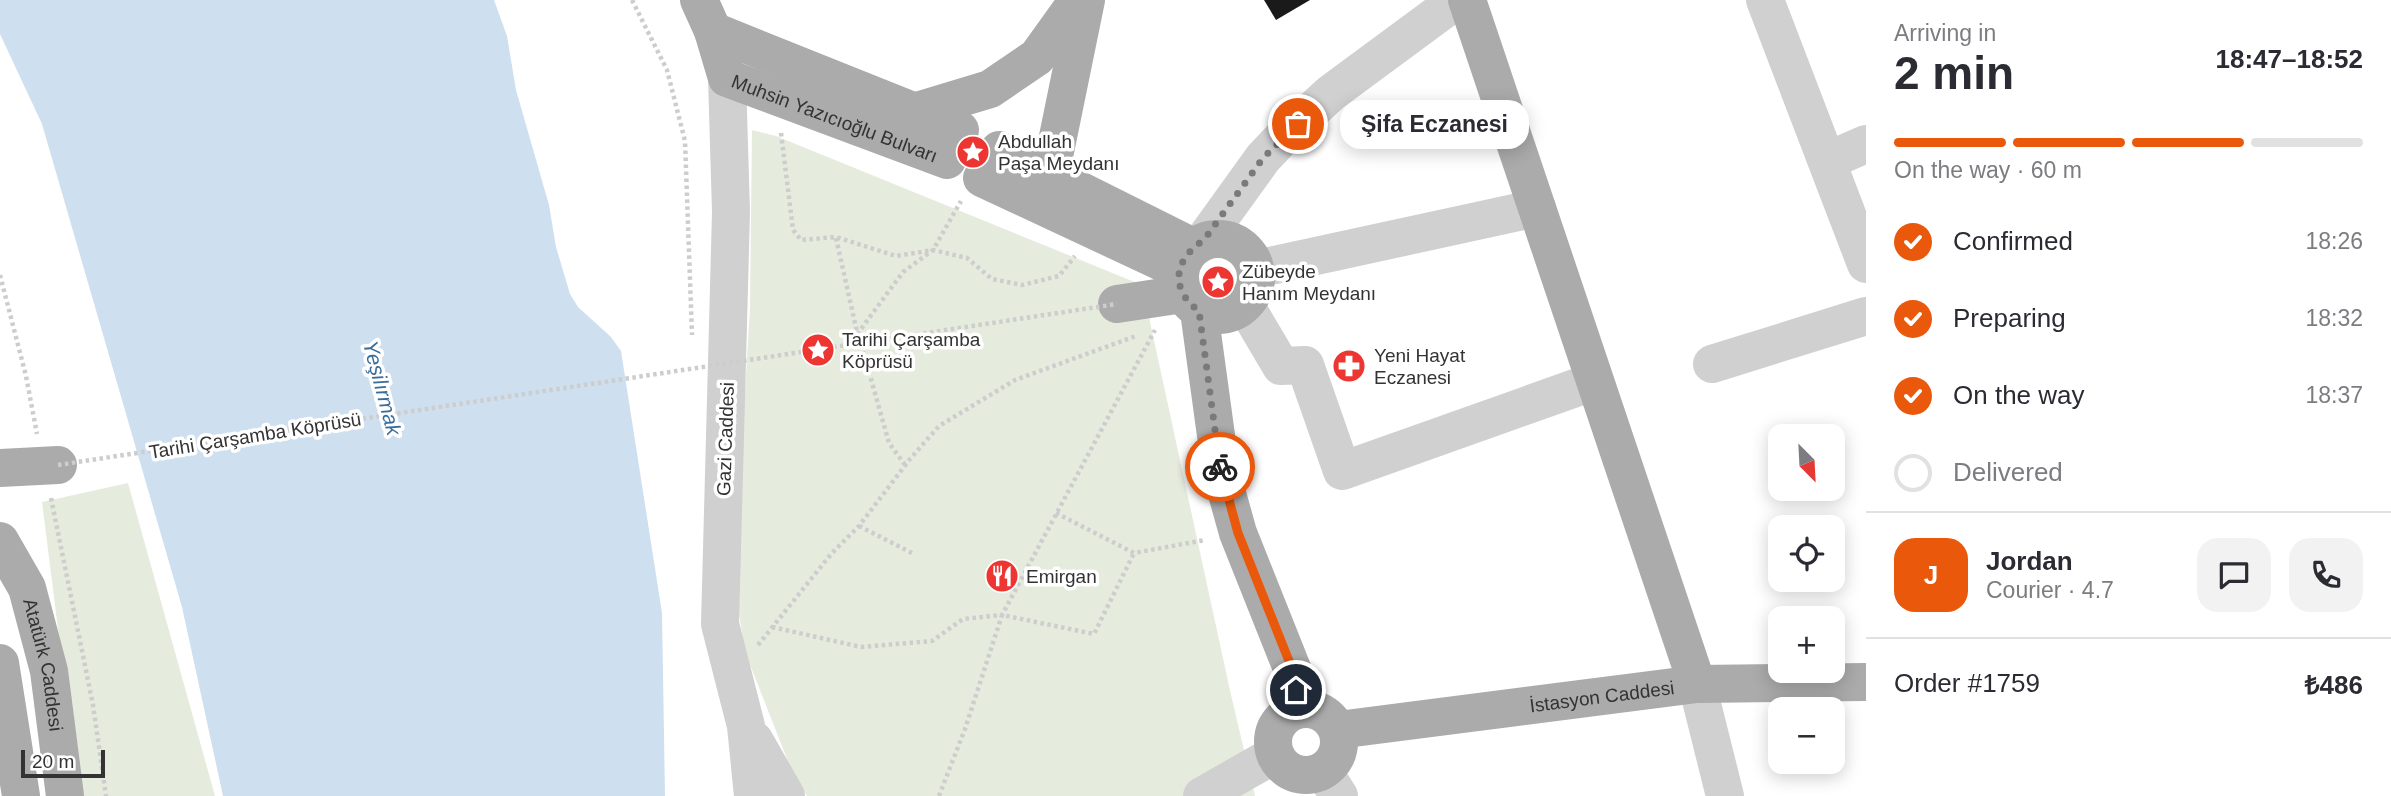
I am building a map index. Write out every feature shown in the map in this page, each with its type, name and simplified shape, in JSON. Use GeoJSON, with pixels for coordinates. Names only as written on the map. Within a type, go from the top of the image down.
{"type":"FeatureCollection","features":[{"type":"Feature","properties":{"kind":"main road"},"geometry":{"type":"LineString","coordinates":[[914,112],[990,89],[1037,57],[1078,0]]}},
{"type":"Feature","properties":{"kind":"main road"},"geometry":{"type":"LineString","coordinates":[[1050,176],[1086,0]]}},
{"type":"Feature","properties":{"kind":"main road"},"geometry":{"type":"LineString","coordinates":[[1467,0],[1698,684]]}},
{"type":"Feature","properties":{"kind":"main road","name":"Muhsin Yazıcıoğlu Bulvarı"},"geometry":{"type":"LineString","coordinates":[[706,15],[914,112],[972,160],[1096,231],[1205,283]]}},
{"type":"Feature","properties":{"kind":"main road","name":"Muhsin Yazıcıoğlu Bulvarı"},"geometry":{"type":"LineString","coordinates":[[706,15],[727,78],[972,160],[1050,176],[1205,283]]}},
{"type":"Feature","properties":{"kind":"main road"},"geometry":{"type":"LineString","coordinates":[[1117,304],[1205,283],[1252,295],[1256,269],[1251,257],[1242,247],[1230,240],[1217,238],[1205,283],[1220,472],[1238,533],[1293,671],[1299,709]]}},
{"type":"Feature","properties":{"kind":"main road"},"geometry":{"type":"LineString","coordinates":[[0,494],[0,469],[49,465]]}},
{"type":"Feature","properties":{"kind":"main road","name":"Atatürk Caddesi"},"geometry":{"type":"LineString","coordinates":[[0,541],[27,588],[49,671],[65,796]]}},
{"type":"Feature","properties":{"kind":"main road"},"geometry":{"type":"LineString","coordinates":[[0,663],[21,796]]}},
{"type":"Feature","properties":{"kind":"main road","name":"İstasyon Caddesi"},"geometry":{"type":"LineString","coordinates":[[1338,730],[1698,684],[1866,681]]}},
{"type":"Feature","properties":{"kind":"main road"},"geometry":{"type":"LineString","coordinates":[[1299,709],[1322,713],[1338,730],[1338,754],[1332,764],[1307,774],[1272,743],[1279,721],[1299,709]]}},
{"type":"Feature","properties":{"kind":"street"},"geometry":{"type":"LineString","coordinates":[[1457,0],[1332,93],[1263,158],[1205,283],[1281,366],[1305,365],[1342,471],[1595,381]]}},
{"type":"Feature","properties":{"kind":"street"},"geometry":{"type":"LineString","coordinates":[[1765,0],[1866,264]]}},
{"type":"Feature","properties":{"kind":"street","name":"Gazi Caddesi"},"geometry":{"type":"LineString","coordinates":[[727,78],[731,212],[720,624],[762,795]]}},
{"type":"Feature","properties":{"kind":"street"},"geometry":{"type":"LineString","coordinates":[[1827,161],[1866,144]]}},
{"type":"Feature","properties":{"kind":"street"},"geometry":{"type":"LineString","coordinates":[[1256,269],[1537,208]]}},
{"type":"Feature","properties":{"kind":"street"},"geometry":{"type":"LineString","coordinates":[[1712,364],[1866,316]]}},
{"type":"Feature","properties":{"kind":"street"},"geometry":{"type":"LineString","coordinates":[[1698,684],[1725,796]]}},
{"type":"Feature","properties":{"kind":"street"},"geometry":{"type":"LineString","coordinates":[[1202,796],[1307,774]]}},
{"type":"Feature","properties":{"kind":"street"},"geometry":{"type":"LineString","coordinates":[[1251,796],[1307,774]]}},
{"type":"Feature","properties":{"kind":"path"},"geometry":{"type":"LineString","coordinates":[[632,0],[667,70],[685,141],[692,342]]}},
{"type":"Feature","properties":{"kind":"path"},"geometry":{"type":"LineString","coordinates":[[777,96],[793,230],[801,240],[836,237],[896,256],[933,250],[967,258],[992,279],[1022,285],[1059,276],[1096,231]]}},
{"type":"Feature","properties":{"kind":"path"},"geometry":{"type":"LineString","coordinates":[[858,333],[903,272],[933,250],[972,160]]}},
{"type":"Feature","properties":{"kind":"path"},"geometry":{"type":"LineString","coordinates":[[836,237],[858,333],[889,443],[905,465]]}},
{"type":"Feature","properties":{"kind":"path"},"geometry":{"type":"LineString","coordinates":[[0,275],[49,465],[93,705],[106,796]]}},
{"type":"Feature","properties":{"kind":"path","name":"Tarihi Çarşamba Köprüsü"},"geometry":{"type":"LineString","coordinates":[[49,465],[1117,304]]}},
{"type":"Feature","properties":{"kind":"path"},"geometry":{"type":"LineString","coordinates":[[733,676],[939,426],[1016,380],[1156,328],[1002,615],[965,729],[939,796]]}},
{"type":"Feature","properties":{"kind":"path"},"geometry":{"type":"LineString","coordinates":[[693,355],[693,368]]}},
{"type":"Feature","properties":{"kind":"path"},"geometry":{"type":"LineString","coordinates":[[1056,513],[1134,553],[1238,533]]}},
{"type":"Feature","properties":{"kind":"path"},"geometry":{"type":"LineString","coordinates":[[859,526],[914,554]]}},
{"type":"Feature","properties":{"kind":"path"},"geometry":{"type":"LineString","coordinates":[[772,627],[861,647],[932,641],[963,619],[1002,615],[1094,634],[1134,553]]}},
{"type":"Feature","properties":{"kind":"shaded area"},"geometry":{"type":"Polygon","coordinates":[[[752,130],[776,136],[1142,285],[1255,796],[807,796],[791,769],[745,652],[734,582],[750,307],[752,130]]]}},
{"type":"Feature","properties":{"kind":"shaded area"},"geometry":{"type":"Polygon","coordinates":[[[128,483],[215,796],[79,796],[42,502],[128,483]]]}},
{"type":"Feature","properties":{"kind":"water","name":"Yeşilırmak"},"geometry":{"type":"Polygon","coordinates":[[[0,0],[494,0],[507,36],[516,90],[549,205],[556,247],[570,294],[578,307],[611,337],[621,351],[662,613],[665,796],[223,796],[182,607],[42,124],[0,34],[0,0]]]}},
{"type":"Feature","properties":{"kind":"building"},"geometry":{"type":"Polygon","coordinates":[[[1264,0],[1310,0],[1276,20],[1264,0]]]}},
{"type":"Feature","properties":{"kind":"way so far"},"geometry":{"type":"LineString","coordinates":[[1220,467],[1199,311],[1189,304],[1183,294],[1179,270],[1184,257],[1204,240],[1263,158],[1298,124]]}},
{"type":"Feature","properties":{"kind":"place","name":"Şifa Eczanesi"},"geometry":{"type":"Point","coordinates":[1298,124]}},
{"type":"Feature","properties":{"kind":"place","name":"Abdullah Paşa Meydanı"},"geometry":{"type":"Point","coordinates":[973,152]}},
{"type":"Feature","properties":{"kind":"place","name":"Zübeyde Hanım Meydanı"},"geometry":{"type":"Point","coordinates":[1218,282]}},
{"type":"Feature","properties":{"kind":"place","name":"Tarihi Çarşamba Köprüsü"},"geometry":{"type":"Point","coordinates":[818,350]}},
{"type":"Feature","properties":{"kind":"place","name":"Yeni Hayat Eczanesi"},"geometry":{"type":"Point","coordinates":[1349,366]}},
{"type":"Feature","properties":{"kind":"place","name":"Emirgan"},"geometry":{"type":"Point","coordinates":[1002,576]}},
{"type":"Feature","properties":{"kind":"route"},"geometry":{"type":"LineString","coordinates":[[1220,467],[1238,533],[1293,671],[1296,690]]}}]}
